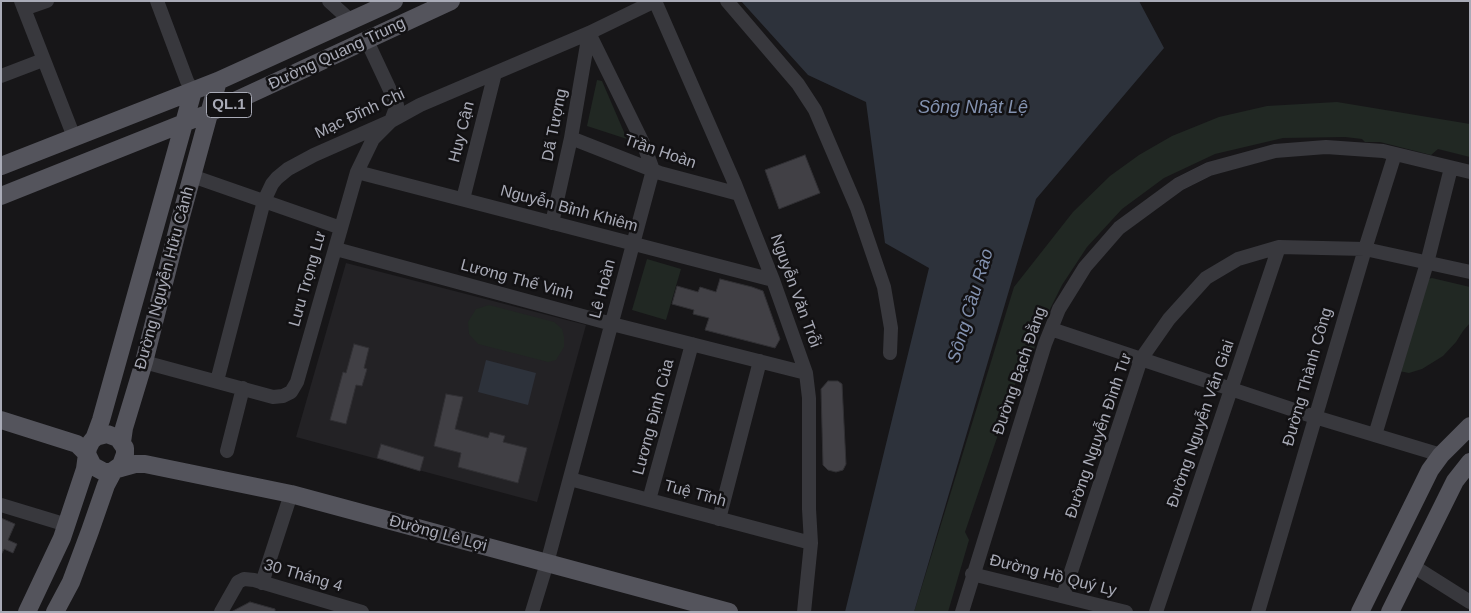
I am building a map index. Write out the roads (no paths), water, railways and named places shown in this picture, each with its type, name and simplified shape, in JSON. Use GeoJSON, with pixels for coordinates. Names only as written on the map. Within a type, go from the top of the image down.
{"type":"FeatureCollection","features":[{"type":"Feature","properties":{"kind":"main road","name":"Đường Quang Trung"},"geometry":{"type":"LineString","coordinates":[[1,166],[218,81],[394,1]]}},
{"type":"Feature","properties":{"kind":"main road","name":"Đường Quang Trung"},"geometry":{"type":"LineString","coordinates":[[1,196],[209,114],[451,1]]}},
{"type":"Feature","properties":{"kind":"main road"},"geometry":{"type":"LineString","coordinates":[[351,21],[367,41]]}},
{"type":"Feature","properties":{"kind":"main road","name":"Đường Nguyễn Hữu Cảnh"},"geometry":{"type":"LineString","coordinates":[[123,446],[124,428],[144,362],[218,81]]}},
{"type":"Feature","properties":{"kind":"main road","name":"Đường Nguyễn Hữu Cảnh"},"geometry":{"type":"LineString","coordinates":[[27,612],[49,568],[67,525],[101,420],[193,91]]}},
{"type":"Feature","properties":{"kind":"main road"},"geometry":{"type":"LineString","coordinates":[[193,172],[203,149],[215,129],[226,114],[247,96]]}},
{"type":"Feature","properties":{"kind":"main road"},"geometry":{"type":"LineString","coordinates":[[132,144],[158,144],[166,152],[172,170]]}},
{"type":"Feature","properties":{"kind":"main road"},"geometry":{"type":"LineString","coordinates":[[1,420],[91,447]]}},
{"type":"Feature","properties":{"kind":"main road"},"geometry":{"type":"LineString","coordinates":[[1360,612],[1430,470],[1470,426]]}},
{"type":"Feature","properties":{"kind":"main road"},"geometry":{"type":"LineString","coordinates":[[55,612],[70,582],[106,485],[124,460],[123,446],[118,438],[107,434],[101,435],[91,447],[93,466],[104,472],[115,470]]}},
{"type":"Feature","properties":{"kind":"main road","name":"Đường Lê Lợi"},"geometry":{"type":"LineString","coordinates":[[123,446],[145,464]]}},
{"type":"Feature","properties":{"kind":"main road"},"geometry":{"type":"LineString","coordinates":[[1390,612],[1455,481],[1469,464],[1441,456]]}},
{"type":"Feature","properties":{"kind":"main road","name":"Đường Lê Lợi"},"geometry":{"type":"LineString","coordinates":[[115,470],[135,464],[145,464],[291,494],[729,612]]}},
{"type":"Feature","properties":{"kind":"street"},"geometry":{"type":"LineString","coordinates":[[47,1],[23,5],[74,137]]}},
{"type":"Feature","properties":{"kind":"street"},"geometry":{"type":"LineString","coordinates":[[329,1],[351,21]]}},
{"type":"Feature","properties":{"kind":"street","name":"Mạc Đĩnh Chi"},"geometry":{"type":"LineString","coordinates":[[217,381],[264,202],[272,184],[288,169],[314,155],[391,121],[420,105],[589,33],[655,1]]}},
{"type":"Feature","properties":{"kind":"street","name":"Nguyễn Văn Trỗi"},"geometry":{"type":"LineString","coordinates":[[655,1],[739,194],[773,280],[806,373],[809,398],[809,509],[811,543],[804,612]]}},
{"type":"Feature","properties":{"kind":"street"},"geometry":{"type":"LineString","coordinates":[[727,1],[798,84],[815,110],[857,208],[882,279],[891,328],[890,352]]}},
{"type":"Feature","properties":{"kind":"street"},"geometry":{"type":"LineString","coordinates":[[158,2],[187,81],[193,91]]}},
{"type":"Feature","properties":{"kind":"street"},"geometry":{"type":"LineString","coordinates":[[589,33],[643,143],[653,170]]}},
{"type":"Feature","properties":{"kind":"street","name":"Dã Tượng"},"geometry":{"type":"LineString","coordinates":[[552,222],[572,138],[589,33]]}},
{"type":"Feature","properties":{"kind":"street"},"geometry":{"type":"LineString","coordinates":[[367,41],[397,105],[391,121]]}},
{"type":"Feature","properties":{"kind":"street"},"geometry":{"type":"LineString","coordinates":[[1,76],[44,60]]}},
{"type":"Feature","properties":{"kind":"street","name":"Huy Cận"},"geometry":{"type":"LineString","coordinates":[[463,199],[495,73]]}},
{"type":"Feature","properties":{"kind":"street","name":"Lưu Trọng Lư"},"geometry":{"type":"LineString","coordinates":[[144,362],[273,397],[283,396],[291,392],[297,382],[357,172],[373,139],[391,121]]}},
{"type":"Feature","properties":{"kind":"street","name":"Trần Hoàn"},"geometry":{"type":"LineString","coordinates":[[572,138],[653,170],[739,194]]}},
{"type":"Feature","properties":{"kind":"street","name":"Đường Bạch Đằng"},"geometry":{"type":"LineString","coordinates":[[962,612],[972,574],[1051,329],[1060,309],[1085,267],[1119,228],[1180,184],[1209,169],[1275,151],[1326,147],[1383,151],[1470,172]]}},
{"type":"Feature","properties":{"kind":"street","name":"Đường Thành Công"},"geometry":{"type":"LineString","coordinates":[[1258,612],[1364,249],[1395,154]]}},
{"type":"Feature","properties":{"kind":"street"},"geometry":{"type":"LineString","coordinates":[[1375,435],[1427,263],[1451,168]]}},
{"type":"Feature","properties":{"kind":"street","name":"Lê Hoàn"},"geometry":{"type":"LineString","coordinates":[[532,612],[570,479],[653,170]]}},
{"type":"Feature","properties":{"kind":"street"},"geometry":{"type":"LineString","coordinates":[[193,172],[264,202],[341,228]]}},
{"type":"Feature","properties":{"kind":"street","name":"Nguyễn Bỉnh Khiêm"},"geometry":{"type":"LineString","coordinates":[[357,172],[773,280]]}},
{"type":"Feature","properties":{"kind":"street","name":"Đường Nguyễn Đình Tư"},"geometry":{"type":"LineString","coordinates":[[1062,596],[1141,359],[1169,320],[1206,278],[1238,259],[1279,247],[1364,249],[1470,272]]}},
{"type":"Feature","properties":{"kind":"street","name":"Đường Nguyễn Văn Giai"},"geometry":{"type":"LineString","coordinates":[[1156,612],[1279,247]]}},
{"type":"Feature","properties":{"kind":"street","name":"Lương Thế Vinh"},"geometry":{"type":"LineString","coordinates":[[336,248],[612,324],[806,373]]}},
{"type":"Feature","properties":{"kind":"street"},"geometry":{"type":"LineString","coordinates":[[1051,329],[1441,456]]}},
{"type":"Feature","properties":{"kind":"street","name":"Lương Định Của"},"geometry":{"type":"LineString","coordinates":[[650,500],[692,344]]}},
{"type":"Feature","properties":{"kind":"street"},"geometry":{"type":"LineString","coordinates":[[719,519],[760,361]]}},
{"type":"Feature","properties":{"kind":"street"},"geometry":{"type":"LineString","coordinates":[[227,451],[243,388]]}},
{"type":"Feature","properties":{"kind":"street","name":"Tuệ Tĩnh"},"geometry":{"type":"LineString","coordinates":[[570,479],[811,543]]}},
{"type":"Feature","properties":{"kind":"street"},"geometry":{"type":"LineString","coordinates":[[262,583],[291,494]]}},
{"type":"Feature","properties":{"kind":"street"},"geometry":{"type":"LineString","coordinates":[[1,506],[67,525]]}},
{"type":"Feature","properties":{"kind":"street"},"geometry":{"type":"LineString","coordinates":[[1413,566],[1469,598]]}},
{"type":"Feature","properties":{"kind":"street","name":"Đường Hồ Quý Ly"},"geometry":{"type":"LineString","coordinates":[[972,574],[1126,612]]}},
{"type":"Feature","properties":{"kind":"street","name":"30 Tháng 4"},"geometry":{"type":"LineString","coordinates":[[221,612],[238,582],[244,579],[262,583],[334,608],[362,612]]}},
{"type":"Feature","properties":{"kind":"water","name":"Sông Nhật Lệ"},"geometry":{"type":"Polygon","coordinates":[[[741,1],[1139,1],[1164,48],[1036,199],[914,612],[845,612],[929,268],[885,243],[866,102],[808,75],[741,1]]]}},
{"type":"Feature","properties":{"kind":"water"},"geometry":{"type":"Polygon","coordinates":[[[486,360],[536,373],[528,405],[478,392],[486,360]]]}},
{"type":"Feature","properties":{"kind":"water label","name":"Sông Cầu Rào"},"geometry":{"type":"Point","coordinates":[971,306]}}]}
